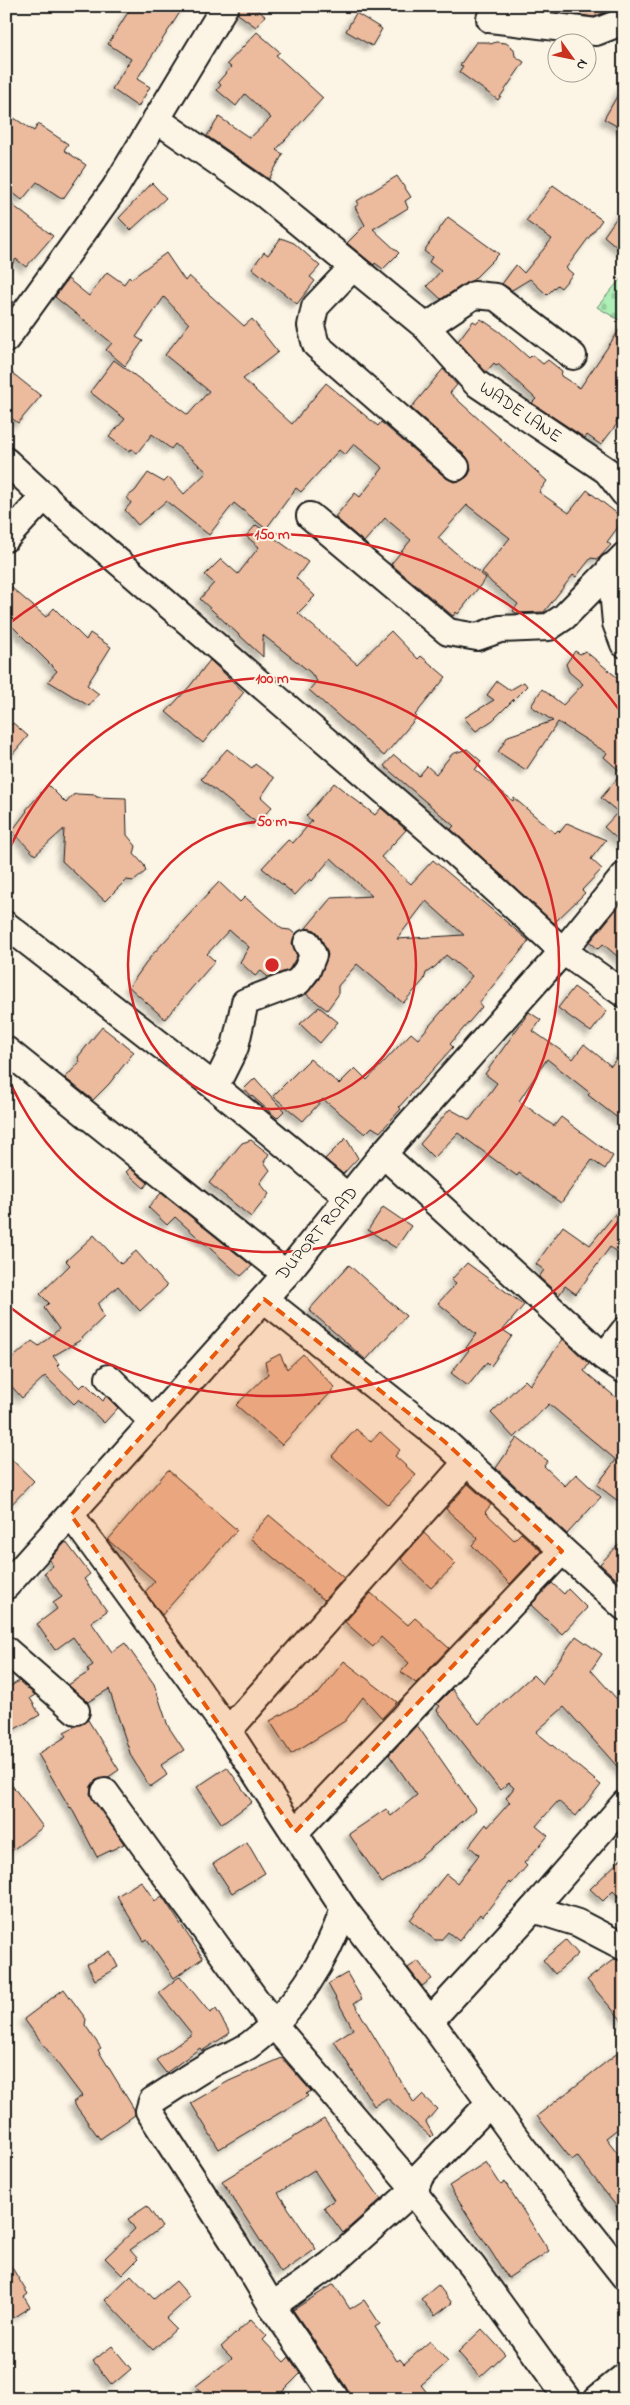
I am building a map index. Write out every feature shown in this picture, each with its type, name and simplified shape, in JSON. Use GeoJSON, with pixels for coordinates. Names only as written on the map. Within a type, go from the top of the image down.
{"type":"FeatureCollection","features":[{"type":"Feature","properties":{"kind":"street"},"geometry":{"type":"LineString","coordinates":[[6,339],[110,195],[225,6]]}},
{"type":"Feature","properties":{"kind":"street"},"geometry":{"type":"LineString","coordinates":[[490,19],[596,32],[624,21]]}},
{"type":"Feature","properties":{"kind":"street","name":"WADE LANE"},"geometry":{"type":"LineString","coordinates":[[156,119],[264,194],[426,327],[476,384],[607,471],[624,493]]}},
{"type":"Feature","properties":{"kind":"street"},"geometry":{"type":"LineString","coordinates":[[353,267],[316,307],[311,326],[316,344],[456,467]]}},
{"type":"Feature","properties":{"kind":"street"},"geometry":{"type":"LineString","coordinates":[[426,327],[474,295],[496,297],[573,356]]}},
{"type":"Feature","properties":{"kind":"street"},"geometry":{"type":"LineString","coordinates":[[6,461],[449,847],[563,951],[624,994]]}},
{"type":"Feature","properties":{"kind":"street"},"geometry":{"type":"LineString","coordinates":[[6,538],[45,496]]}},
{"type":"Feature","properties":{"kind":"street"},"geometry":{"type":"LineString","coordinates":[[310,516],[448,632],[463,635],[477,637],[500,629],[549,627],[564,617],[618,561]]}},
{"type":"Feature","properties":{"kind":"street"},"geometry":{"type":"LineString","coordinates":[[618,561],[616,623],[624,644]]}},
{"type":"Feature","properties":{"kind":"street","name":"DUPORT ROAD"},"geometry":{"type":"LineString","coordinates":[[6,1586],[286,1274],[349,1198],[382,1154],[563,951],[624,876]]}},
{"type":"Feature","properties":{"kind":"street"},"geometry":{"type":"LineString","coordinates":[[6,925],[215,1087],[349,1198]]}},
{"type":"Feature","properties":{"kind":"street"},"geometry":{"type":"LineString","coordinates":[[215,1087],[235,1048],[240,995],[298,982],[307,970],[313,955],[307,943]]}},
{"type":"Feature","properties":{"kind":"street"},"geometry":{"type":"LineString","coordinates":[[6,1050],[286,1274]]}},
{"type":"Feature","properties":{"kind":"street"},"geometry":{"type":"LineString","coordinates":[[382,1154],[614,1363],[624,1332]]}},
{"type":"Feature","properties":{"kind":"street"},"geometry":{"type":"LineString","coordinates":[[264,1299],[437,1434],[624,1607]]}},
{"type":"Feature","properties":{"kind":"street"},"geometry":{"type":"LineString","coordinates":[[109,1378],[154,1423]]}},
{"type":"Feature","properties":{"kind":"street"},"geometry":{"type":"LineString","coordinates":[[228,1731],[467,1462]]}},
{"type":"Feature","properties":{"kind":"street"},"geometry":{"type":"LineString","coordinates":[[71,1514],[228,1731],[344,1909],[430,2021],[489,2104],[624,2276]]}},
{"type":"Feature","properties":{"kind":"street"},"geometry":{"type":"LineString","coordinates":[[294,1832],[562,1551]]}},
{"type":"Feature","properties":{"kind":"street"},"geometry":{"type":"LineString","coordinates":[[6,1650],[76,1711]]}},
{"type":"Feature","properties":{"kind":"street"},"geometry":{"type":"LineString","coordinates":[[104,1792],[274,2025],[415,2188],[418,2198],[472,2266],[568,2399]]}},
{"type":"Feature","properties":{"kind":"street"},"geometry":{"type":"LineString","coordinates":[[430,2021],[533,1909],[624,1804]]}},
{"type":"Feature","properties":{"kind":"street"},"geometry":{"type":"LineString","coordinates":[[336,2399],[272,2306],[149,2110],[152,2101],[212,2064],[250,2045],[274,2025],[316,1971],[333,1940],[344,1909]]}},
{"type":"Feature","properties":{"kind":"street"},"geometry":{"type":"LineString","coordinates":[[533,1909],[578,1923],[624,1947]]}},
{"type":"Feature","properties":{"kind":"street"},"geometry":{"type":"LineString","coordinates":[[272,2306],[331,2264],[415,2188],[420,2176],[489,2104]]}},
{"type":"Feature","properties":{"kind":"street"},"geometry":{"type":"LineString","coordinates":[[597,2399],[624,2377]]}},
{"type":"Feature","properties":{"kind":"highlighted area"},"geometry":{"type":"Polygon","coordinates":[[[264,1299],[444,1441],[562,1551],[295,1832],[71,1515],[264,1299]]]}},
{"type":"Feature","properties":{"kind":"green space"},"geometry":{"type":"Polygon","coordinates":[[[624,275],[624,323],[597,307],[624,275]]]}},
{"type":"Feature","properties":{"kind":"building"},"geometry":{"type":"Polygon","coordinates":[[[132,6],[184,6],[137,79],[150,87],[138,107],[112,89],[131,59],[108,44],[132,6]]]}},
{"type":"Feature","properties":{"kind":"building"},"geometry":{"type":"Polygon","coordinates":[[[240,6],[253,6],[265,16],[256,27],[238,14],[240,6]]]}},
{"type":"Feature","properties":{"kind":"building"},"geometry":{"type":"Polygon","coordinates":[[[560,6],[617,6],[594,17],[568,13],[560,6]]]}},
{"type":"Feature","properties":{"kind":"building"},"geometry":{"type":"Polygon","coordinates":[[[356,13],[382,29],[372,46],[346,31],[356,13]]]}},
{"type":"Feature","properties":{"kind":"building"},"geometry":{"type":"Polygon","coordinates":[[[257,32],[280,52],[276,55],[323,98],[276,150],[283,154],[269,179],[207,136],[219,117],[250,138],[271,118],[245,94],[236,106],[217,90],[221,85],[218,82],[231,67],[227,64],[257,32]]]}},
{"type":"Feature","properties":{"kind":"building"},"geometry":{"type":"Polygon","coordinates":[[[476,42],[506,43],[514,49],[515,56],[524,62],[498,100],[459,72],[463,66],[460,65],[476,42]]]}},
{"type":"Feature","properties":{"kind":"building"},"geometry":{"type":"Polygon","coordinates":[[[624,84],[624,130],[604,119],[624,84]]]}},
{"type":"Feature","properties":{"kind":"building"},"geometry":{"type":"Polygon","coordinates":[[[14,118],[34,131],[38,124],[68,144],[64,150],[86,165],[63,199],[37,182],[22,200],[6,187],[6,129],[14,118]]]}},
{"type":"Feature","properties":{"kind":"building"},"geometry":{"type":"Polygon","coordinates":[[[397,176],[411,197],[405,201],[408,208],[373,229],[399,253],[383,269],[375,263],[374,265],[347,243],[365,225],[355,207],[359,204],[357,201],[397,176]]]}},
{"type":"Feature","properties":{"kind":"building"},"geometry":{"type":"Polygon","coordinates":[[[152,183],[166,198],[131,230],[119,218],[152,183]]]}},
{"type":"Feature","properties":{"kind":"building"},"geometry":{"type":"Polygon","coordinates":[[[553,185],[602,220],[566,268],[573,274],[561,288],[557,285],[547,295],[530,279],[512,290],[502,284],[516,265],[524,273],[552,239],[526,221],[553,185]]]}},
{"type":"Feature","properties":{"kind":"building"},"geometry":{"type":"Polygon","coordinates":[[[6,200],[53,236],[26,267],[16,259],[6,272],[6,200]]]}},
{"type":"Feature","properties":{"kind":"building"},"geometry":{"type":"Polygon","coordinates":[[[624,207],[624,253],[604,236],[624,207]]]}},
{"type":"Feature","properties":{"kind":"building"},"geometry":{"type":"Polygon","coordinates":[[[448,217],[499,254],[473,280],[441,299],[427,286],[441,271],[429,262],[432,257],[424,251],[448,217]]]}},
{"type":"Feature","properties":{"kind":"building"},"geometry":{"type":"Polygon","coordinates":[[[281,238],[294,243],[320,266],[310,277],[315,281],[297,304],[252,268],[264,252],[268,255],[281,238]]]}},
{"type":"Feature","properties":{"kind":"building"},"geometry":{"type":"Polygon","coordinates":[[[166,253],[185,281],[189,276],[244,326],[252,319],[278,352],[243,379],[292,424],[326,383],[378,426],[381,422],[446,478],[454,482],[461,481],[468,476],[471,470],[466,456],[411,408],[443,369],[457,385],[450,393],[547,481],[539,492],[569,513],[587,490],[624,519],[607,542],[611,545],[598,559],[591,558],[576,577],[573,575],[544,612],[516,613],[513,611],[518,604],[492,583],[482,572],[510,538],[467,505],[438,538],[486,578],[458,614],[456,612],[453,616],[391,564],[411,540],[385,518],[364,542],[335,517],[355,493],[360,497],[383,468],[354,444],[345,455],[339,450],[301,492],[296,488],[266,529],[234,503],[209,535],[166,501],[138,525],[125,510],[131,503],[127,497],[135,491],[148,473],[164,482],[169,477],[184,494],[207,472],[175,444],[171,449],[152,434],[137,453],[132,449],[128,451],[109,437],[125,419],[90,392],[114,360],[188,415],[209,391],[165,355],[189,324],[164,297],[136,337],[143,341],[125,366],[106,350],[112,343],[55,297],[68,279],[89,296],[107,272],[124,284],[129,277],[131,279],[166,253]]]}},
{"type":"Feature","properties":{"kind":"building"},"geometry":{"type":"Polygon","coordinates":[[[481,319],[500,332],[529,358],[532,355],[543,364],[548,360],[562,371],[561,376],[580,388],[624,323],[624,406],[616,422],[617,424],[601,445],[587,435],[585,438],[532,403],[536,399],[498,364],[497,366],[494,363],[486,372],[458,341],[473,321],[477,323],[481,319]]]}},
{"type":"Feature","properties":{"kind":"building"},"geometry":{"type":"Polygon","coordinates":[[[6,368],[41,396],[18,423],[6,414],[6,368]]]}},
{"type":"Feature","properties":{"kind":"building"},"geometry":{"type":"Polygon","coordinates":[[[256,525],[308,562],[296,578],[315,596],[298,613],[357,664],[391,631],[418,659],[421,656],[446,677],[415,715],[417,717],[384,756],[309,690],[317,681],[310,672],[263,635],[263,657],[200,599],[214,583],[205,575],[221,559],[238,574],[259,547],[246,536],[256,525]]]}},
{"type":"Feature","properties":{"kind":"building"},"geometry":{"type":"Polygon","coordinates":[[[6,583],[46,617],[54,608],[86,640],[90,633],[111,647],[87,685],[99,694],[89,706],[48,681],[57,671],[6,620],[6,583]]]}},
{"type":"Feature","properties":{"kind":"building"},"geometry":{"type":"Polygon","coordinates":[[[575,651],[580,654],[585,651],[624,683],[624,845],[604,827],[618,812],[601,798],[622,773],[604,757],[607,753],[558,722],[526,770],[498,752],[508,736],[553,721],[531,706],[542,689],[563,705],[583,684],[569,672],[566,664],[575,651]]]}},
{"type":"Feature","properties":{"kind":"building"},"geometry":{"type":"Polygon","coordinates":[[[210,660],[244,692],[203,743],[166,712],[190,686],[210,660]]]}},
{"type":"Feature","properties":{"kind":"building"},"geometry":{"type":"Polygon","coordinates":[[[497,681],[510,690],[524,682],[527,686],[493,720],[476,731],[464,718],[494,700],[487,695],[497,681]]]}},
{"type":"Feature","properties":{"kind":"building"},"geometry":{"type":"Polygon","coordinates":[[[13,723],[28,736],[6,762],[6,731],[13,723]]]}},
{"type":"Feature","properties":{"kind":"building"},"geometry":{"type":"Polygon","coordinates":[[[227,749],[252,768],[255,764],[274,778],[261,797],[272,807],[257,823],[201,779],[227,749]]]}},
{"type":"Feature","properties":{"kind":"building"},"geometry":{"type":"Polygon","coordinates":[[[467,749],[481,761],[475,770],[513,801],[514,798],[555,833],[558,830],[560,832],[567,823],[606,840],[591,859],[602,869],[582,890],[585,893],[554,923],[451,829],[454,826],[384,766],[394,755],[419,776],[427,766],[436,774],[452,754],[467,749]]]}},
{"type":"Feature","properties":{"kind":"building"},"geometry":{"type":"Polygon","coordinates":[[[334,783],[375,815],[381,808],[406,830],[381,857],[411,884],[433,860],[529,941],[479,1003],[482,1007],[450,1044],[453,1047],[399,1107],[401,1109],[380,1132],[372,1127],[365,1134],[323,1099],[303,1121],[273,1096],[310,1059],[339,1084],[355,1068],[367,1080],[411,1033],[418,1039],[472,976],[446,955],[426,973],[424,980],[403,1003],[357,964],[338,986],[338,995],[327,1010],[306,994],[319,979],[328,955],[320,936],[315,930],[306,928],[331,898],[372,896],[331,858],[312,881],[310,879],[295,895],[262,868],[288,840],[293,843],[312,821],[306,816],[334,783]],[[426,901],[397,939],[464,935],[426,901]]]}},
{"type":"Feature","properties":{"kind":"building"},"geometry":{"type":"Polygon","coordinates":[[[48,785],[66,803],[73,795],[77,794],[126,798],[127,835],[136,846],[134,854],[144,865],[146,871],[134,881],[126,880],[105,901],[62,861],[64,829],[35,855],[12,831],[26,810],[48,785]]]}},
{"type":"Feature","properties":{"kind":"building"},"geometry":{"type":"Polygon","coordinates":[[[219,882],[240,902],[245,897],[282,929],[290,930],[295,934],[292,943],[297,956],[289,970],[268,977],[261,971],[255,976],[240,962],[249,947],[229,930],[207,954],[215,961],[165,1019],[129,987],[152,955],[219,882]]]}},
{"type":"Feature","properties":{"kind":"building"},"geometry":{"type":"Polygon","coordinates":[[[624,900],[624,962],[603,944],[598,949],[590,942],[624,900]]]}},
{"type":"Feature","properties":{"kind":"building"},"geometry":{"type":"Polygon","coordinates":[[[574,987],[607,1011],[591,1032],[558,1008],[574,987]]]}},
{"type":"Feature","properties":{"kind":"building"},"geometry":{"type":"Polygon","coordinates":[[[319,1007],[338,1022],[320,1043],[300,1024],[319,1007]]]}},
{"type":"Feature","properties":{"kind":"building"},"geometry":{"type":"Polygon","coordinates":[[[529,1012],[541,1020],[533,1031],[573,1059],[584,1044],[611,1066],[624,1048],[624,1123],[547,1059],[519,1101],[554,1126],[561,1117],[613,1156],[605,1169],[592,1160],[561,1203],[519,1173],[517,1176],[458,1133],[434,1158],[420,1144],[450,1109],[470,1120],[497,1083],[485,1074],[529,1012]]]}},
{"type":"Feature","properties":{"kind":"building"},"geometry":{"type":"Polygon","coordinates":[[[102,1027],[134,1052],[109,1084],[93,1100],[65,1078],[80,1062],[78,1057],[102,1027]]]}},
{"type":"Feature","properties":{"kind":"building"},"geometry":{"type":"Polygon","coordinates":[[[255,1078],[284,1111],[277,1118],[244,1089],[255,1078]]]}},
{"type":"Feature","properties":{"kind":"building"},"geometry":{"type":"Polygon","coordinates":[[[346,1138],[358,1158],[343,1174],[325,1159],[346,1138]]]}},
{"type":"Feature","properties":{"kind":"building"},"geometry":{"type":"Polygon","coordinates":[[[251,1140],[269,1154],[264,1162],[270,1170],[260,1183],[269,1194],[251,1217],[209,1183],[242,1143],[251,1140]]]}},
{"type":"Feature","properties":{"kind":"building"},"geometry":{"type":"Polygon","coordinates":[[[130,1168],[148,1183],[144,1188],[126,1172],[130,1168]]]}},
{"type":"Feature","properties":{"kind":"building"},"geometry":{"type":"Polygon","coordinates":[[[161,1193],[252,1266],[241,1276],[175,1217],[167,1225],[148,1207],[161,1193]]]}},
{"type":"Feature","properties":{"kind":"building"},"geometry":{"type":"Polygon","coordinates":[[[624,1203],[624,1258],[610,1247],[576,1294],[565,1286],[559,1295],[539,1277],[544,1270],[536,1264],[563,1226],[590,1245],[624,1203]]]}},
{"type":"Feature","properties":{"kind":"building"},"geometry":{"type":"Polygon","coordinates":[[[383,1207],[411,1226],[396,1248],[368,1230],[383,1207]]]}},
{"type":"Feature","properties":{"kind":"building"},"geometry":{"type":"Polygon","coordinates":[[[94,1235],[121,1264],[136,1251],[167,1286],[140,1311],[118,1286],[98,1304],[104,1317],[79,1341],[53,1356],[59,1364],[57,1366],[80,1388],[85,1383],[103,1401],[106,1396],[118,1408],[104,1423],[79,1399],[74,1404],[45,1376],[22,1398],[6,1380],[6,1364],[32,1341],[39,1346],[59,1329],[44,1308],[49,1303],[40,1294],[70,1265],[66,1261],[94,1235]]]}},
{"type":"Feature","properties":{"kind":"building"},"geometry":{"type":"Polygon","coordinates":[[[467,1263],[524,1305],[503,1330],[512,1336],[491,1366],[487,1362],[468,1386],[451,1373],[469,1350],[466,1348],[476,1334],[438,1303],[456,1284],[451,1280],[467,1263]]]}},
{"type":"Feature","properties":{"kind":"building"},"geometry":{"type":"Polygon","coordinates":[[[349,1265],[406,1316],[366,1360],[309,1310],[349,1265]]]}},
{"type":"Feature","properties":{"kind":"building"},"geometry":{"type":"Polygon","coordinates":[[[563,1339],[589,1364],[584,1371],[624,1404],[624,1493],[618,1501],[597,1485],[616,1460],[549,1404],[514,1438],[491,1413],[525,1380],[530,1385],[563,1339]]]}},
{"type":"Feature","properties":{"kind":"building"},"geometry":{"type":"Polygon","coordinates":[[[280,1354],[287,1369],[303,1354],[335,1388],[282,1445],[236,1405],[268,1374],[265,1362],[280,1354]]]}},
{"type":"Feature","properties":{"kind":"building"},"geometry":{"type":"Polygon","coordinates":[[[356,1429],[371,1442],[380,1432],[400,1450],[395,1456],[416,1475],[388,1505],[332,1456],[356,1429]]]}},
{"type":"Feature","properties":{"kind":"building"},"geometry":{"type":"Polygon","coordinates":[[[517,1438],[548,1461],[544,1466],[565,1486],[576,1474],[601,1497],[567,1534],[496,1468],[517,1438]]]}},
{"type":"Feature","properties":{"kind":"building"},"geometry":{"type":"Polygon","coordinates":[[[6,1454],[34,1481],[6,1510],[6,1454]]]}},
{"type":"Feature","properties":{"kind":"building"},"geometry":{"type":"Polygon","coordinates":[[[168,1470],[237,1530],[162,1615],[145,1592],[155,1581],[108,1540],[168,1470]]]}},
{"type":"Feature","properties":{"kind":"building"},"geometry":{"type":"Polygon","coordinates":[[[468,1484],[491,1505],[485,1512],[514,1540],[521,1533],[541,1551],[510,1584],[472,1545],[478,1538],[446,1509],[468,1484]]]}},
{"type":"Feature","properties":{"kind":"building"},"geometry":{"type":"Polygon","coordinates":[[[269,1515],[344,1578],[324,1600],[250,1538],[269,1515]]]}},
{"type":"Feature","properties":{"kind":"building"},"geometry":{"type":"Polygon","coordinates":[[[424,1533],[456,1564],[431,1588],[401,1559],[424,1533]]]}},
{"type":"Feature","properties":{"kind":"building"},"geometry":{"type":"Polygon","coordinates":[[[624,1539],[624,1586],[600,1564],[624,1539]]]}},
{"type":"Feature","properties":{"kind":"building"},"geometry":{"type":"Polygon","coordinates":[[[66,1542],[90,1574],[84,1579],[107,1611],[91,1622],[112,1652],[125,1643],[154,1684],[168,1726],[184,1750],[161,1765],[167,1775],[150,1787],[131,1756],[109,1689],[88,1702],[68,1685],[89,1672],[87,1669],[93,1665],[73,1637],[55,1650],[37,1624],[57,1609],[53,1603],[62,1597],[44,1573],[53,1566],[49,1560],[66,1542]]]}},
{"type":"Feature","properties":{"kind":"building"},"geometry":{"type":"Polygon","coordinates":[[[552,1583],[564,1594],[568,1589],[587,1608],[562,1634],[531,1605],[552,1583]]]}},
{"type":"Feature","properties":{"kind":"building"},"geometry":{"type":"Polygon","coordinates":[[[371,1593],[408,1625],[415,1618],[449,1648],[416,1683],[401,1672],[409,1663],[381,1637],[373,1647],[345,1622],[371,1593]]]}},
{"type":"Feature","properties":{"kind":"building"},"geometry":{"type":"Polygon","coordinates":[[[576,1636],[602,1654],[591,1670],[624,1707],[624,1774],[564,1707],[536,1732],[601,1785],[576,1816],[558,1801],[536,1826],[548,1836],[524,1863],[527,1866],[511,1884],[510,1882],[482,1917],[480,1914],[459,1941],[448,1932],[441,1940],[435,1940],[410,1920],[446,1874],[457,1883],[479,1855],[469,1846],[486,1824],[488,1827],[510,1802],[506,1798],[514,1788],[509,1783],[500,1790],[437,1710],[440,1706],[437,1704],[452,1689],[479,1724],[533,1675],[542,1684],[576,1636]]]}},
{"type":"Feature","properties":{"kind":"building"},"geometry":{"type":"Polygon","coordinates":[[[344,1661],[397,1702],[382,1718],[363,1697],[345,1721],[291,1754],[270,1721],[319,1693],[344,1661]]]}},
{"type":"Feature","properties":{"kind":"building"},"geometry":{"type":"Polygon","coordinates":[[[19,1681],[35,1695],[30,1698],[40,1715],[6,1734],[6,1689],[19,1681]]]}},
{"type":"Feature","properties":{"kind":"building"},"geometry":{"type":"Polygon","coordinates":[[[88,1720],[119,1770],[107,1778],[96,1780],[91,1786],[90,1794],[124,1844],[97,1857],[71,1807],[38,1754],[67,1736],[64,1732],[88,1720]]]}},
{"type":"Feature","properties":{"kind":"building"},"geometry":{"type":"Polygon","coordinates":[[[417,1725],[476,1810],[419,1858],[382,1883],[349,1834],[386,1809],[391,1816],[417,1795],[389,1755],[417,1725]]]}},
{"type":"Feature","properties":{"kind":"building"},"geometry":{"type":"Polygon","coordinates":[[[227,1767],[252,1802],[222,1824],[197,1787],[227,1767]]]}},
{"type":"Feature","properties":{"kind":"building"},"geometry":{"type":"Polygon","coordinates":[[[6,1777],[43,1827],[6,1855],[6,1777]]]}},
{"type":"Feature","properties":{"kind":"building"},"geometry":{"type":"Polygon","coordinates":[[[247,1842],[265,1873],[232,1893],[213,1864],[247,1842]]]}},
{"type":"Feature","properties":{"kind":"building"},"geometry":{"type":"Polygon","coordinates":[[[624,1856],[624,1902],[613,1891],[603,1901],[590,1889],[624,1856]]]}},
{"type":"Feature","properties":{"kind":"building"},"geometry":{"type":"Polygon","coordinates":[[[141,1881],[155,1901],[162,1896],[203,1958],[174,1978],[147,1939],[144,1941],[117,1896],[141,1881]]]}},
{"type":"Feature","properties":{"kind":"building"},"geometry":{"type":"Polygon","coordinates":[[[566,1940],[578,1954],[555,1974],[543,1960],[566,1940]]]}},
{"type":"Feature","properties":{"kind":"building"},"geometry":{"type":"Polygon","coordinates":[[[110,1951],[118,1967],[95,1980],[87,1964],[110,1951]]]}},
{"type":"Feature","properties":{"kind":"building"},"geometry":{"type":"Polygon","coordinates":[[[614,1959],[624,1962],[624,2023],[587,1980],[614,1959]]]}},
{"type":"Feature","properties":{"kind":"building"},"geometry":{"type":"Polygon","coordinates":[[[418,1961],[432,1979],[422,1986],[408,1968],[418,1961]]]}},
{"type":"Feature","properties":{"kind":"building"},"geometry":{"type":"Polygon","coordinates":[[[347,1973],[362,1999],[354,2003],[414,2103],[422,2095],[437,2109],[426,2122],[433,2135],[431,2137],[387,2098],[374,2106],[334,2041],[353,2029],[328,1984],[347,1973]]]}},
{"type":"Feature","properties":{"kind":"building"},"geometry":{"type":"Polygon","coordinates":[[[180,1976],[210,2013],[216,2009],[230,2033],[202,2051],[200,2048],[166,2073],[156,2060],[192,2034],[159,1993],[180,1976]]]}},
{"type":"Feature","properties":{"kind":"building"},"geometry":{"type":"Polygon","coordinates":[[[64,1989],[86,2019],[85,2025],[101,2048],[98,2050],[134,2109],[135,2115],[100,2139],[73,2102],[82,2096],[24,2019],[64,1989]]]}},
{"type":"Feature","properties":{"kind":"building"},"geometry":{"type":"Polygon","coordinates":[[[624,2048],[624,2124],[606,2138],[624,2161],[624,2216],[577,2156],[572,2160],[537,2116],[624,2048]]]}},
{"type":"Feature","properties":{"kind":"building"},"geometry":{"type":"Polygon","coordinates":[[[282,2058],[311,2091],[306,2094],[308,2096],[219,2149],[191,2103],[229,2081],[282,2058]]]}},
{"type":"Feature","properties":{"kind":"building"},"geometry":{"type":"Polygon","coordinates":[[[324,2119],[381,2199],[343,2233],[324,2207],[334,2200],[314,2170],[278,2193],[316,2249],[281,2273],[222,2181],[324,2119]]]}},
{"type":"Feature","properties":{"kind":"building"},"geometry":{"type":"Polygon","coordinates":[[[486,2162],[501,2185],[505,2182],[549,2251],[508,2278],[449,2186],[486,2162]]]}},
{"type":"Feature","properties":{"kind":"building"},"geometry":{"type":"Polygon","coordinates":[[[147,2206],[162,2227],[130,2250],[138,2259],[122,2275],[105,2258],[135,2229],[128,2219],[147,2206]]]}},
{"type":"Feature","properties":{"kind":"building"},"geometry":{"type":"Polygon","coordinates":[[[6,2258],[28,2294],[24,2297],[30,2307],[6,2322],[6,2258]]]}},
{"type":"Feature","properties":{"kind":"building"},"geometry":{"type":"Polygon","coordinates":[[[131,2275],[154,2299],[176,2281],[190,2297],[166,2319],[176,2329],[153,2350],[105,2300],[131,2275]]]}},
{"type":"Feature","properties":{"kind":"building"},"geometry":{"type":"Polygon","coordinates":[[[334,2284],[350,2309],[364,2300],[380,2324],[375,2327],[397,2361],[400,2359],[404,2364],[430,2341],[448,2362],[421,2385],[432,2399],[351,2399],[348,2390],[293,2310],[334,2284]]]}},
{"type":"Feature","properties":{"kind":"building"},"geometry":{"type":"Polygon","coordinates":[[[438,2285],[452,2303],[435,2316],[421,2299],[438,2285]]]}},
{"type":"Feature","properties":{"kind":"building"},"geometry":{"type":"Polygon","coordinates":[[[251,2319],[267,2336],[263,2340],[284,2362],[289,2357],[300,2374],[275,2399],[206,2399],[196,2386],[232,2358],[221,2347],[251,2319]]]}},
{"type":"Feature","properties":{"kind":"building"},"geometry":{"type":"Polygon","coordinates":[[[482,2329],[505,2354],[480,2377],[458,2352],[482,2329]]]}},
{"type":"Feature","properties":{"kind":"building"},"geometry":{"type":"Polygon","coordinates":[[[112,2346],[131,2369],[112,2385],[93,2361],[112,2346]]]}}]}
